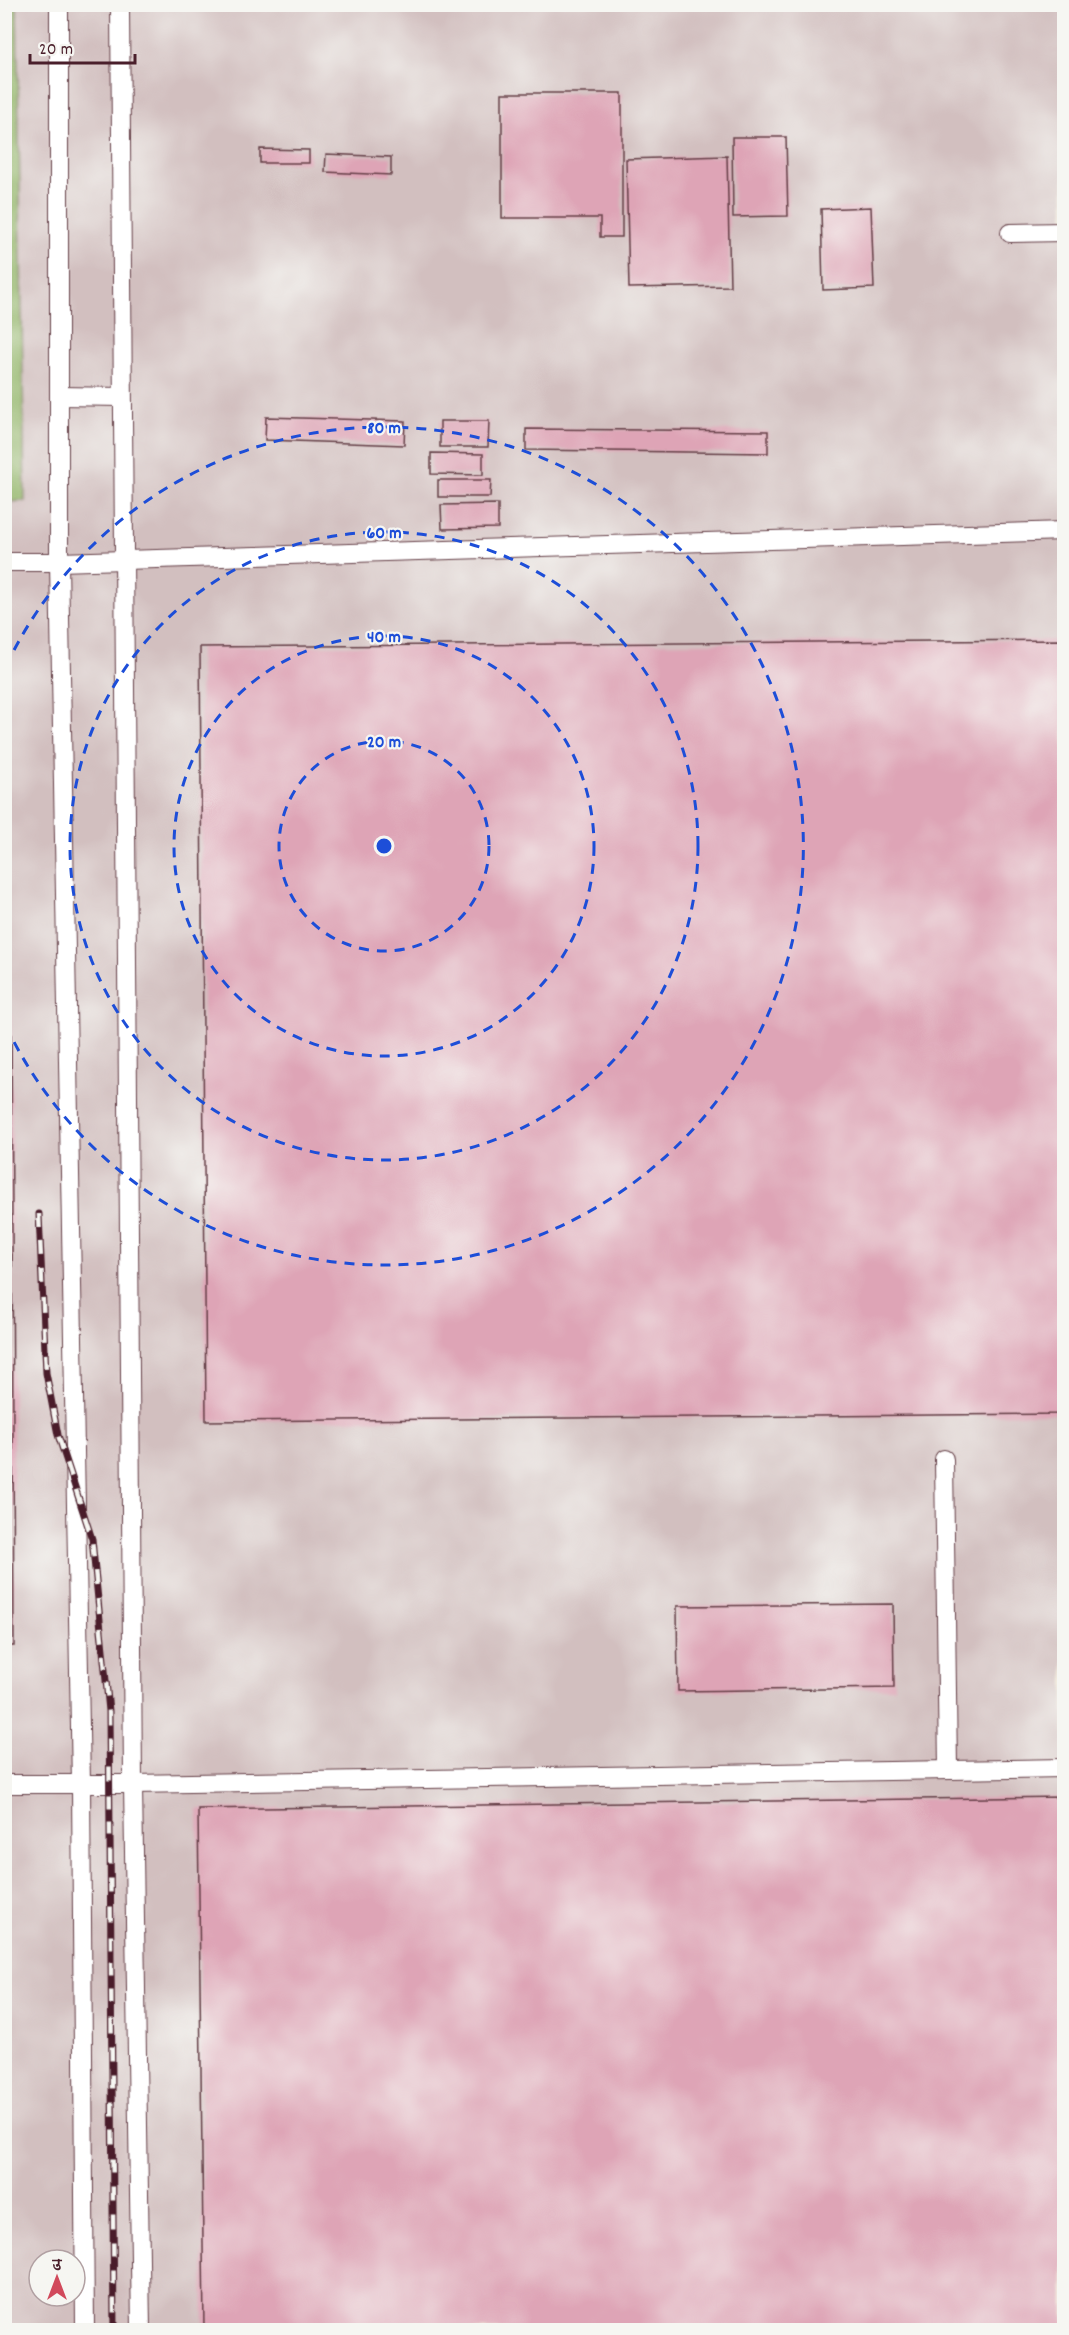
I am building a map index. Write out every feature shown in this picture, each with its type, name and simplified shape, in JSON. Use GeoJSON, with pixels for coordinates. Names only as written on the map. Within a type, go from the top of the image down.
{"type":"FeatureCollection","features":[{"type":"Feature","properties":{"kind":"lane"},"geometry":{"type":"LineString","coordinates":[[59,4],[59,562],[81,1784],[85,2331]]}},
{"type":"Feature","properties":{"kind":"lane"},"geometry":{"type":"LineString","coordinates":[[120,4],[133,1784],[141,2331]]}},
{"type":"Feature","properties":{"kind":"lane"},"geometry":{"type":"LineString","coordinates":[[1010,233],[1065,232]]}},
{"type":"Feature","properties":{"kind":"lane"},"geometry":{"type":"LineString","coordinates":[[59,396],[122,397]]}},
{"type":"Feature","properties":{"kind":"lane"},"geometry":{"type":"LineString","coordinates":[[4,561],[59,562],[123,558],[1065,531]]}},
{"type":"Feature","properties":{"kind":"lane"},"geometry":{"type":"LineString","coordinates":[[944,1459],[948,1770]]}},
{"type":"Feature","properties":{"kind":"lane"},"geometry":{"type":"LineString","coordinates":[[4,1784],[133,1784],[1065,1768]]}},
{"type":"Feature","properties":{"kind":"shaded area"},"geometry":{"type":"Polygon","coordinates":[[[5,5],[1064,5],[1064,2330],[5,2330],[5,5]]]}},
{"type":"Feature","properties":{"kind":"green space"},"geometry":{"type":"Polygon","coordinates":[[[17,4],[25,501],[5,502],[4,5],[17,4]]]}},
{"type":"Feature","properties":{"kind":"building"},"geometry":{"type":"Polygon","coordinates":[[[502,93],[622,93],[622,237],[600,237],[600,218],[502,218],[502,93]]]}},
{"type":"Feature","properties":{"kind":"building"},"geometry":{"type":"Polygon","coordinates":[[[732,137],[786,137],[788,216],[733,217],[732,137]]]}},
{"type":"Feature","properties":{"kind":"building"},"geometry":{"type":"Polygon","coordinates":[[[260,149],[309,150],[309,163],[260,163],[260,149]]]}},
{"type":"Feature","properties":{"kind":"building"},"geometry":{"type":"Polygon","coordinates":[[[326,154],[391,157],[391,175],[325,172],[326,154]]]}},
{"type":"Feature","properties":{"kind":"building"},"geometry":{"type":"Polygon","coordinates":[[[727,156],[730,286],[629,288],[626,159],[727,156]]]}},
{"type":"Feature","properties":{"kind":"building"},"geometry":{"type":"Polygon","coordinates":[[[871,207],[874,288],[823,290],[821,209],[871,207]]]}},
{"type":"Feature","properties":{"kind":"building"},"geometry":{"type":"Polygon","coordinates":[[[266,417],[405,421],[404,445],[265,440],[266,417]]]}},
{"type":"Feature","properties":{"kind":"building"},"geometry":{"type":"Polygon","coordinates":[[[440,421],[489,421],[488,447],[440,447],[440,421]]]}},
{"type":"Feature","properties":{"kind":"building"},"geometry":{"type":"Polygon","coordinates":[[[526,429],[768,431],[768,453],[526,450],[526,429]]]}},
{"type":"Feature","properties":{"kind":"building"},"geometry":{"type":"Polygon","coordinates":[[[431,453],[483,454],[483,475],[431,474],[431,453]]]}},
{"type":"Feature","properties":{"kind":"building"},"geometry":{"type":"Polygon","coordinates":[[[438,480],[491,480],[490,497],[438,497],[438,480]]]}},
{"type":"Feature","properties":{"kind":"building"},"geometry":{"type":"Polygon","coordinates":[[[498,504],[498,528],[442,529],[441,505],[498,504]]]}},
{"type":"Feature","properties":{"kind":"building"},"geometry":{"type":"Polygon","coordinates":[[[1064,640],[1064,1414],[206,1421],[200,647],[1064,640]]]}},
{"type":"Feature","properties":{"kind":"building"},"geometry":{"type":"Polygon","coordinates":[[[5,1013],[11,1013],[14,1646],[5,1646],[5,1013]]]}},
{"type":"Feature","properties":{"kind":"building"},"geometry":{"type":"Polygon","coordinates":[[[893,1604],[894,1688],[678,1691],[677,1606],[893,1604]]]}},
{"type":"Feature","properties":{"kind":"building"},"geometry":{"type":"Polygon","coordinates":[[[1064,1797],[1064,2330],[204,2330],[198,1809],[1064,1797]]]}},
{"type":"Feature","properties":{"kind":"railway"},"geometry":{"type":"LineString","coordinates":[[39,1214],[46,1373],[58,1435],[92,1539],[109,1711],[114,2330]]}}]}
